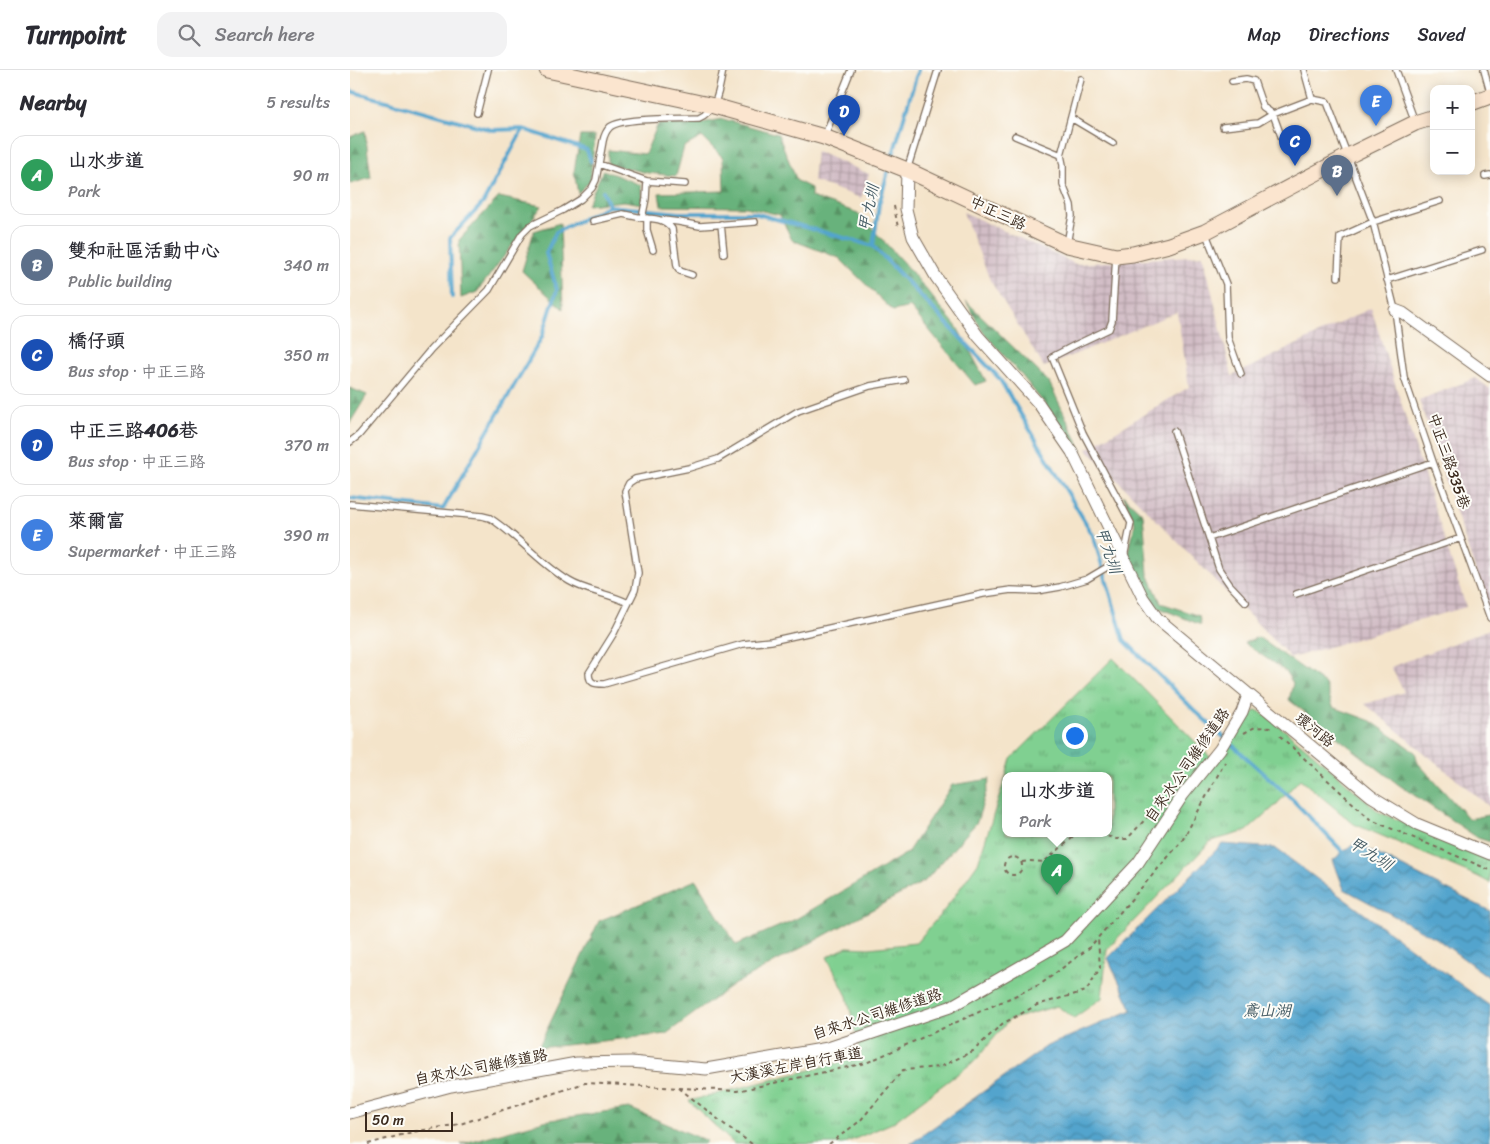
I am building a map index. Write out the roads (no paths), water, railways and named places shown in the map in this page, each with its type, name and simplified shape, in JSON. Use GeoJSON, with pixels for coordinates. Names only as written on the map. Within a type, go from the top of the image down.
{"type":"FeatureCollection","features":[{"type":"Feature","properties":{"kind":"street","name":"中正三路"},"geometry":{"type":"LineString","coordinates":[[547,70],[714,106],[824,137],[881,158],[1066,245],[1116,256],[1169,245],[1205,232],[1415,123],[1430,118]]}},
{"type":"Feature","properties":{"kind":"street"},"geometry":{"type":"LineString","coordinates":[[1475,102],[1490,96]]}},
{"type":"Feature","properties":{"kind":"street","name":"環河路"},"geometry":{"type":"LineString","coordinates":[[905,169],[906,208],[913,237],[936,277],[978,336],[1039,404],[1072,452],[1143,598],[1157,618],[1371,796],[1417,824],[1490,854]]}},
{"type":"Feature","properties":{"kind":"street"},"geometry":{"type":"LineString","coordinates":[[1395,310],[1403,312],[1490,376]]}},
{"type":"Feature","properties":{"kind":"street","name":"自來水公司維修道路"},"geometry":{"type":"LineString","coordinates":[[350,1113],[451,1086],[577,1063],[631,1062],[706,1069],[828,1048],[950,1007],[1065,941],[1138,863],[1184,795],[1224,752],[1248,695]]}},
{"type":"Feature","properties":{"kind":"lane"},"geometry":{"type":"LineString","coordinates":[[477,113],[488,70]]}},
{"type":"Feature","properties":{"kind":"lane"},"geometry":{"type":"LineString","coordinates":[[350,442],[359,434],[431,349],[489,290],[522,234],[530,226],[582,199],[596,180],[602,140],[611,127],[620,123],[652,119],[699,118],[705,116],[714,106],[724,70]]}},
{"type":"Feature","properties":{"kind":"lane"},"geometry":{"type":"LineString","coordinates":[[824,137],[851,70]]}},
{"type":"Feature","properties":{"kind":"lane"},"geometry":{"type":"LineString","coordinates":[[905,169],[938,70]]}},
{"type":"Feature","properties":{"kind":"lane"},"geometry":{"type":"LineString","coordinates":[[1223,127],[1258,124],[1273,114],[1312,98],[1304,70]]}},
{"type":"Feature","properties":{"kind":"lane"},"geometry":{"type":"LineString","coordinates":[[1396,70],[1415,123]]}},
{"type":"Feature","properties":{"kind":"lane"},"geometry":{"type":"LineString","coordinates":[[1484,70],[1490,92]]}},
{"type":"Feature","properties":{"kind":"lane"},"geometry":{"type":"LineString","coordinates":[[1066,245],[1072,216],[1063,185],[1061,155],[1081,79]]}},
{"type":"Feature","properties":{"kind":"lane"},"geometry":{"type":"LineString","coordinates":[[1232,81],[1246,79],[1254,81],[1263,107],[1273,114],[1284,144]]}},
{"type":"Feature","properties":{"kind":"lane","name":"中正三路335巷"},"geometry":{"type":"LineString","coordinates":[[1312,98],[1327,102],[1373,222],[1395,310],[1404,377],[1432,462],[1490,618]]}},
{"type":"Feature","properties":{"kind":"lane"},"geometry":{"type":"LineString","coordinates":[[1070,118],[1113,143]]}},
{"type":"Feature","properties":{"kind":"lane"},"geometry":{"type":"LineString","coordinates":[[1015,136],[1061,155]]}},
{"type":"Feature","properties":{"kind":"lane"},"geometry":{"type":"LineString","coordinates":[[599,164],[647,181],[685,184]]}},
{"type":"Feature","properties":{"kind":"lane"},"geometry":{"type":"LineString","coordinates":[[647,181],[644,216],[653,250]]}},
{"type":"Feature","properties":{"kind":"lane"},"geometry":{"type":"LineString","coordinates":[[1338,278],[1340,238],[1373,222],[1440,201]]}},
{"type":"Feature","properties":{"kind":"lane"},"geometry":{"type":"LineString","coordinates":[[593,221],[623,214],[700,226],[754,222]]}},
{"type":"Feature","properties":{"kind":"lane"},"geometry":{"type":"LineString","coordinates":[[663,220],[672,229],[680,272],[692,275]]}},
{"type":"Feature","properties":{"kind":"lane"},"geometry":{"type":"LineString","coordinates":[[721,224],[724,254]]}},
{"type":"Feature","properties":{"kind":"lane"},"geometry":{"type":"LineString","coordinates":[[1205,232],[1226,284],[1228,338],[1241,374]]}},
{"type":"Feature","properties":{"kind":"lane"},"geometry":{"type":"LineString","coordinates":[[1387,280],[1482,250]]}},
{"type":"Feature","properties":{"kind":"lane"},"geometry":{"type":"LineString","coordinates":[[904,380],[870,386],[798,411],[718,459],[689,468],[635,479],[629,483],[625,491],[638,573],[635,590],[614,633],[589,673],[591,682],[604,684],[743,644],[770,641],[984,594],[1011,590],[1037,591],[1060,587],[1087,580],[1124,557],[1131,523],[1083,433],[1052,358],[1074,345],[1109,329],[1113,313],[1116,256]]}},
{"type":"Feature","properties":{"kind":"lane"},"geometry":{"type":"LineString","coordinates":[[1174,431],[1219,569],[1230,586],[1246,602]]}},
{"type":"Feature","properties":{"kind":"lane"},"geometry":{"type":"LineString","coordinates":[[1209,538],[1432,462]]}},
{"type":"Feature","properties":{"kind":"lane"},"geometry":{"type":"LineString","coordinates":[[350,504],[490,518],[570,582],[628,603]]}},
{"type":"Feature","properties":{"kind":"lane"},"geometry":{"type":"LineString","coordinates":[[1296,594],[1460,538]]}},
{"type":"Feature","properties":{"kind":"water"},"geometry":{"type":"Polygon","coordinates":[[[1355,843],[1490,911],[1490,978],[1437,939],[1344,889],[1333,860],[1355,843]]]}},
{"type":"Feature","properties":{"kind":"water","name":"鳶山湖"},"geometry":{"type":"Polygon","coordinates":[[[1222,844],[1275,848],[1490,1006],[1490,1144],[910,1144],[1047,1046],[1132,1010],[1108,958],[1222,844]]]}},
{"type":"Feature","properties":{"kind":"waterway","name":"甲九圳"},"geometry":{"type":"LineString","coordinates":[[891,161],[918,70]]}},
{"type":"Feature","properties":{"kind":"waterway"},"geometry":{"type":"LineString","coordinates":[[350,91],[492,130],[523,129],[587,150],[591,161]]}},
{"type":"Feature","properties":{"kind":"waterway"},"geometry":{"type":"LineString","coordinates":[[452,297],[450,238],[483,203],[523,129]]}},
{"type":"Feature","properties":{"kind":"waterway","name":"甲九圳"},"geometry":{"type":"LineString","coordinates":[[889,168],[879,204],[873,246],[999,378],[1093,535],[1124,640],[1194,710],[1293,800],[1345,854]]}},
{"type":"Feature","properties":{"kind":"waterway"},"geometry":{"type":"LineString","coordinates":[[603,191],[609,206]]}},
{"type":"Feature","properties":{"kind":"waterway"},"geometry":{"type":"LineString","coordinates":[[350,498],[443,509],[542,337],[557,290],[546,253],[556,232],[609,206],[679,213],[754,213],[873,246]]}},
{"type":"Feature","properties":{"kind":"place","name":"萊爾富"},"geometry":{"type":"Point","coordinates":[1376,126]}},
{"type":"Feature","properties":{"kind":"place","name":"中正三路406巷"},"geometry":{"type":"Point","coordinates":[844,136]}},
{"type":"Feature","properties":{"kind":"place","name":"橋仔頭"},"geometry":{"type":"Point","coordinates":[1295,166]}},
{"type":"Feature","properties":{"kind":"place","name":"雙和社區活動中心"},"geometry":{"type":"Point","coordinates":[1337,196]}},
{"type":"Feature","properties":{"kind":"place","name":"山水步道"},"geometry":{"type":"Point","coordinates":[1057,895]}}]}
